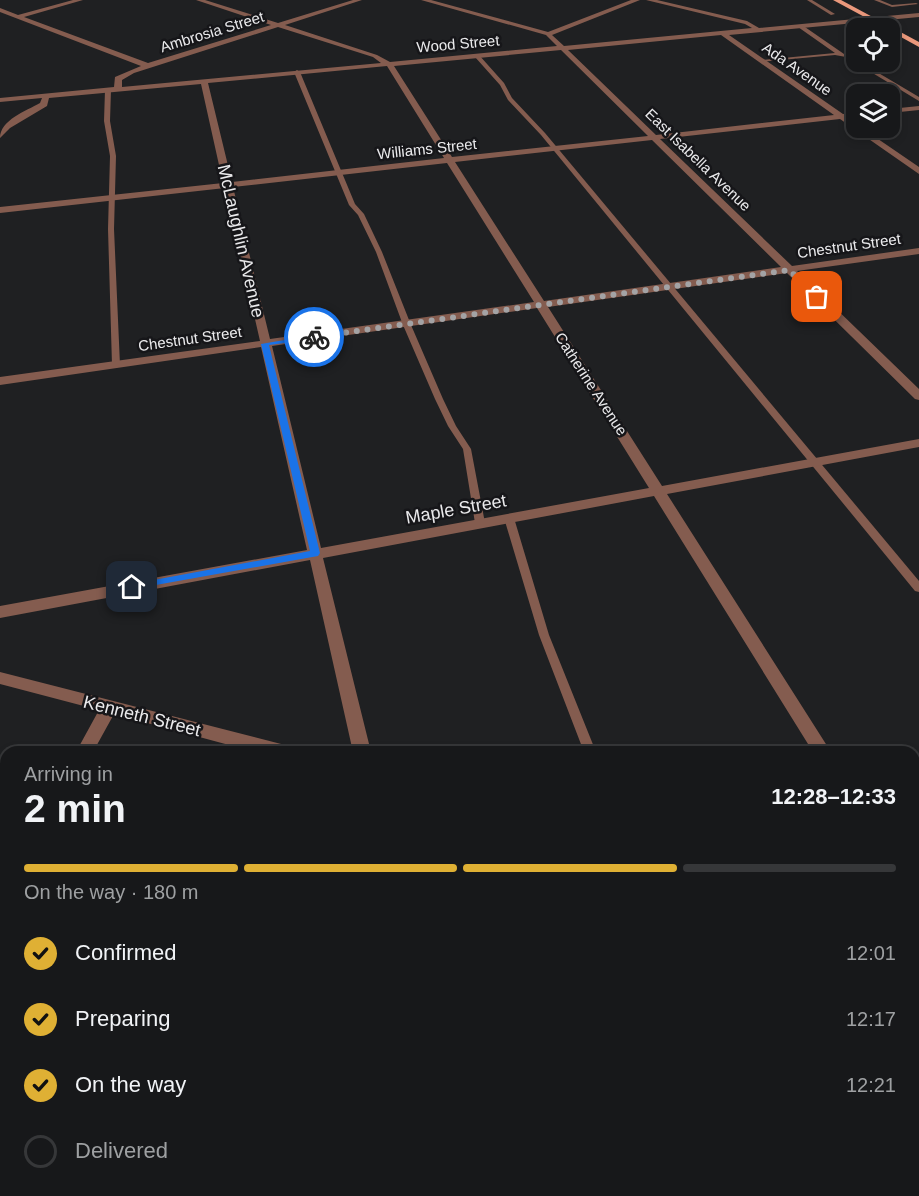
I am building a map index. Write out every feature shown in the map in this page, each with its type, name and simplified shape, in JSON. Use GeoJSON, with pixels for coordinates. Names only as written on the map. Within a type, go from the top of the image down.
{"type":"FeatureCollection","features":[{"type":"Feature","properties":{"kind":"main road"},"geometry":{"type":"LineString","coordinates":[[836,0],[870,18]]}},
{"type":"Feature","properties":{"kind":"main road"},"geometry":{"type":"LineString","coordinates":[[900,35],[919,45]]}},
{"type":"Feature","properties":{"kind":"street"},"geometry":{"type":"LineString","coordinates":[[5,20],[80,0]]}},
{"type":"Feature","properties":{"kind":"street"},"geometry":{"type":"LineString","coordinates":[[199,0],[375,56],[389,64]]}},
{"type":"Feature","properties":{"kind":"street","name":"Ambrosia Street"},"geometry":{"type":"LineString","coordinates":[[118,89],[118,79],[148,66],[359,0]]}},
{"type":"Feature","properties":{"kind":"street"},"geometry":{"type":"LineString","coordinates":[[424,0],[548,34],[638,0]]}},
{"type":"Feature","properties":{"kind":"street"},"geometry":{"type":"LineString","coordinates":[[649,0],[747,23],[759,30]]}},
{"type":"Feature","properties":{"kind":"street"},"geometry":{"type":"LineString","coordinates":[[0,10],[148,66]]}},
{"type":"Feature","properties":{"kind":"street","name":"Wood Street"},"geometry":{"type":"LineString","coordinates":[[884,18],[919,15]]}},
{"type":"Feature","properties":{"kind":"street","name":"Wood Street"},"geometry":{"type":"LineString","coordinates":[[0,100],[846,22]]}},
{"type":"Feature","properties":{"kind":"street","name":"Ada Avenue"},"geometry":{"type":"LineString","coordinates":[[722,33],[846,119]]}},
{"type":"Feature","properties":{"kind":"street","name":"East Isabella Avenue"},"geometry":{"type":"LineString","coordinates":[[548,34],[919,396]]}},
{"type":"Feature","properties":{"kind":"street","name":"Catherine Avenue"},"geometry":{"type":"LineString","coordinates":[[389,64],[540,305],[660,490],[819,746]]}},
{"type":"Feature","properties":{"kind":"street","name":"McLaughlin Avenue"},"geometry":{"type":"LineString","coordinates":[[204,81],[361,746]]}},
{"type":"Feature","properties":{"kind":"street"},"geometry":{"type":"LineString","coordinates":[[0,136],[7,126],[44,104],[46,96]]}},
{"type":"Feature","properties":{"kind":"street"},"geometry":{"type":"LineString","coordinates":[[900,110],[919,108]]}},
{"type":"Feature","properties":{"kind":"street","name":"Williams Street"},"geometry":{"type":"LineString","coordinates":[[0,210],[846,116]]}},
{"type":"Feature","properties":{"kind":"street","name":"Ada Avenue"},"geometry":{"type":"LineString","coordinates":[[872,138],[919,171]]}},
{"type":"Feature","properties":{"kind":"street","name":"Chestnut Street"},"geometry":{"type":"LineString","coordinates":[[0,381],[919,251]]}},
{"type":"Feature","properties":{"kind":"street","name":"Maple Street"},"geometry":{"type":"LineString","coordinates":[[0,612],[919,443]]}},
{"type":"Feature","properties":{"kind":"street","name":"Kenneth Street"},"geometry":{"type":"LineString","coordinates":[[0,678],[262,746]]}},
{"type":"Feature","properties":{"kind":"street"},"geometry":{"type":"LineString","coordinates":[[87,746],[109,707]]}},
{"type":"Feature","properties":{"kind":"lane"},"geometry":{"type":"LineString","coordinates":[[809,0],[833,14]]}},
{"type":"Feature","properties":{"kind":"lane"},"geometry":{"type":"LineString","coordinates":[[876,0],[892,6],[917,4]]}},
{"type":"Feature","properties":{"kind":"lane"},"geometry":{"type":"LineString","coordinates":[[905,0],[917,4]]}},
{"type":"Feature","properties":{"kind":"lane"},"geometry":{"type":"LineString","coordinates":[[800,26],[846,57]]}},
{"type":"Feature","properties":{"kind":"lane"},"geometry":{"type":"LineString","coordinates":[[761,61],[842,55]]}},
{"type":"Feature","properties":{"kind":"lane"},"geometry":{"type":"LineString","coordinates":[[477,56],[502,84],[510,99],[554,148],[919,588]]}},
{"type":"Feature","properties":{"kind":"lane"},"geometry":{"type":"LineString","coordinates":[[297,72],[340,172],[352,206],[361,214],[379,252],[407,325],[452,426],[467,449],[480,523]]}},
{"type":"Feature","properties":{"kind":"lane"},"geometry":{"type":"LineString","coordinates":[[875,72],[919,99]]}},
{"type":"Feature","properties":{"kind":"lane"},"geometry":{"type":"LineString","coordinates":[[108,90],[107,121],[113,156],[111,229],[116,365]]}},
{"type":"Feature","properties":{"kind":"lane"},"geometry":{"type":"LineString","coordinates":[[509,518],[544,634],[588,746]]}},
{"type":"Feature","properties":{"kind":"way so far"},"geometry":{"type":"LineString","coordinates":[[314,337],[789,270],[817,297]]}},
{"type":"Feature","properties":{"kind":"route"},"geometry":{"type":"LineString","coordinates":[[132,587],[315,553],[265,344],[314,337]]}}]}
